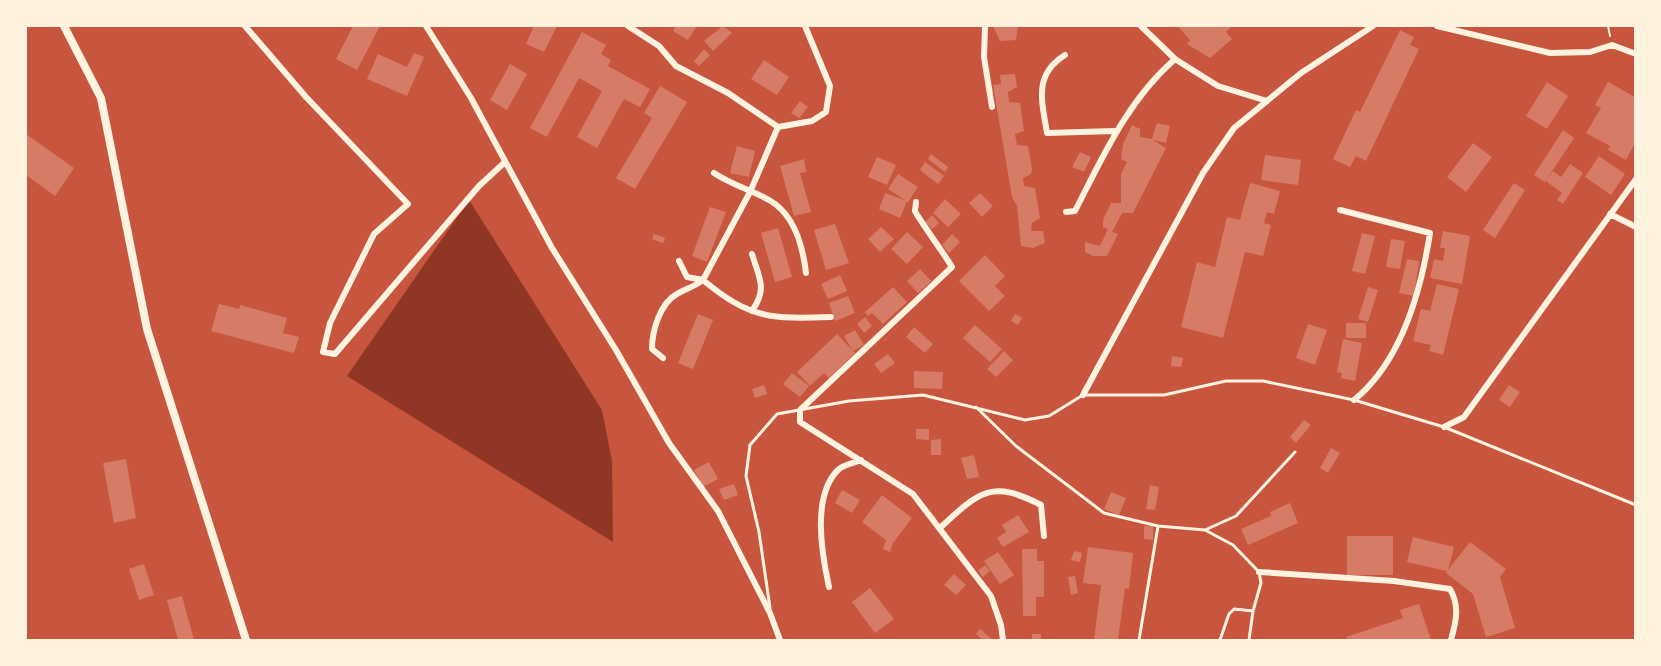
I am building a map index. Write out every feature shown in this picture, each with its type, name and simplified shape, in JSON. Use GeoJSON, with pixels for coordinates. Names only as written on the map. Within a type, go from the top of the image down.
{"type":"FeatureCollection","features":[{"type":"Feature","properties":{"kind":"street"},"geometry":{"type":"LineString","coordinates":[[64,26],[100,98],[147,329],[246,640]]}},
{"type":"Feature","properties":{"kind":"street"},"geometry":{"type":"LineString","coordinates":[[245,26],[306,97],[408,204],[374,234],[330,323],[322,352],[335,354],[479,186],[505,162]]}},
{"type":"Feature","properties":{"kind":"street"},"geometry":{"type":"LineString","coordinates":[[426,26],[552,248],[616,350],[669,443],[718,511],[770,613],[780,640]]}},
{"type":"Feature","properties":{"kind":"street"},"geometry":{"type":"LineString","coordinates":[[628,26],[659,46],[676,66],[729,93],[778,127],[812,121],[826,112],[830,86],[805,26]]}},
{"type":"Feature","properties":{"kind":"street"},"geometry":{"type":"LineString","coordinates":[[985,26],[984,57],[992,107]]}},
{"type":"Feature","properties":{"kind":"street"},"geometry":{"type":"LineString","coordinates":[[1141,26],[1175,59],[1218,86],[1267,101]]}},
{"type":"Feature","properties":{"kind":"street"},"geometry":{"type":"LineString","coordinates":[[1083,395],[1203,173],[1234,128],[1301,73],[1373,26]]}},
{"type":"Feature","properties":{"kind":"street"},"geometry":{"type":"LineString","coordinates":[[1437,26],[1550,53],[1590,52],[1612,45],[1635,54]]}},
{"type":"Feature","properties":{"kind":"street"},"geometry":{"type":"LineString","coordinates":[[1065,55],[1051,63],[1041,88],[1047,133],[1115,131]]}},
{"type":"Feature","properties":{"kind":"street"},"geometry":{"type":"LineString","coordinates":[[1066,212],[1075,211],[1115,131],[1154,76],[1175,59]]}},
{"type":"Feature","properties":{"kind":"street"},"geometry":{"type":"LineString","coordinates":[[663,358],[652,349],[652,333],[661,314],[676,294],[694,287],[703,280],[750,192],[778,127]]}},
{"type":"Feature","properties":{"kind":"street"},"geometry":{"type":"LineString","coordinates":[[714,173],[733,186],[771,201],[792,223],[804,256],[806,273]]}},
{"type":"Feature","properties":{"kind":"street"},"geometry":{"type":"LineString","coordinates":[[1444,428],[1464,417],[1635,179]]}},
{"type":"Feature","properties":{"kind":"street"},"geometry":{"type":"LineString","coordinates":[[916,202],[915,212],[952,267],[800,410],[800,422],[913,494],[941,527],[991,596],[1001,625],[1003,640]]}},
{"type":"Feature","properties":{"kind":"street"},"geometry":{"type":"LineString","coordinates":[[1340,210],[1430,233],[1426,260],[1401,338],[1369,388],[1354,400]]}},
{"type":"Feature","properties":{"kind":"street"},"geometry":{"type":"LineString","coordinates":[[1610,214],[1635,226]]}},
{"type":"Feature","properties":{"kind":"street"},"geometry":{"type":"LineString","coordinates":[[752,254],[762,290],[761,298],[752,311]]}},
{"type":"Feature","properties":{"kind":"street"},"geometry":{"type":"LineString","coordinates":[[679,261],[687,277],[703,280],[736,304],[762,316],[831,317]]}},
{"type":"Feature","properties":{"kind":"street"},"geometry":{"type":"LineString","coordinates":[[829,587],[822,557],[820,526],[825,492],[839,468],[861,460]]}},
{"type":"Feature","properties":{"kind":"street"},"geometry":{"type":"LineString","coordinates":[[941,527],[969,501],[994,490],[1021,495],[1041,505],[1044,536]]}},
{"type":"Feature","properties":{"kind":"street"},"geometry":{"type":"LineString","coordinates":[[1259,572],[1394,581],[1450,589],[1456,600],[1456,624],[1451,640]]}},
{"type":"Feature","properties":{"kind":"lane"},"geometry":{"type":"LineString","coordinates":[[770,613],[759,532],[746,476],[750,445],[777,414],[849,401],[923,395],[1025,420],[1049,416],[1083,395],[1164,395],[1226,381],[1263,381],[1354,400],[1444,428],[1635,505]]}},
{"type":"Feature","properties":{"kind":"lane"},"geometry":{"type":"LineString","coordinates":[[975,406],[1016,446],[1104,513],[1158,526],[1205,530],[1233,546],[1259,572],[1261,583],[1253,610],[1249,640]]}},
{"type":"Feature","properties":{"kind":"lane"},"geometry":{"type":"LineString","coordinates":[[1205,530],[1236,516],[1295,452]]}},
{"type":"Feature","properties":{"kind":"lane"},"geometry":{"type":"LineString","coordinates":[[1139,640],[1158,526]]}},
{"type":"Feature","properties":{"kind":"lane"},"geometry":{"type":"LineString","coordinates":[[1220,640],[1229,614],[1234,609],[1253,610]]}},
{"type":"Feature","properties":{"kind":"shaded area"},"geometry":{"type":"Polygon","coordinates":[[[469,200],[602,410],[612,461],[613,542],[347,376],[469,200]]]}},
{"type":"Feature","properties":{"kind":"building"},"geometry":{"type":"Polygon","coordinates":[[[353,26],[380,26],[357,70],[336,59],[353,26]]]}},
{"type":"Feature","properties":{"kind":"building"},"geometry":{"type":"Polygon","coordinates":[[[534,26],[557,26],[544,52],[526,44],[534,26]]]}},
{"type":"Feature","properties":{"kind":"building"},"geometry":{"type":"Polygon","coordinates":[[[676,26],[697,26],[688,40],[673,31],[676,26]]]}},
{"type":"Feature","properties":{"kind":"building"},"geometry":{"type":"Polygon","coordinates":[[[723,26],[732,33],[713,51],[704,41],[723,26]]]}},
{"type":"Feature","properties":{"kind":"building"},"geometry":{"type":"Polygon","coordinates":[[[993,26],[1018,26],[1016,40],[1000,41],[993,26]]]}},
{"type":"Feature","properties":{"kind":"building"},"geometry":{"type":"Polygon","coordinates":[[[1178,26],[1232,26],[1226,32],[1232,39],[1210,58],[1187,44],[1190,40],[1178,26]]]}},
{"type":"Feature","properties":{"kind":"building"},"geometry":{"type":"Polygon","coordinates":[[[1400,30],[1414,37],[1410,45],[1419,49],[1366,161],[1356,156],[1350,167],[1333,159],[1356,110],[1360,112],[1400,30]]]}},
{"type":"Feature","properties":{"kind":"building"},"geometry":{"type":"Polygon","coordinates":[[[582,32],[606,45],[601,54],[611,60],[608,66],[650,89],[640,107],[624,99],[597,148],[577,137],[602,91],[579,78],[547,137],[530,128],[582,32]]]}},
{"type":"Feature","properties":{"kind":"building"},"geometry":{"type":"Polygon","coordinates":[[[704,49],[710,55],[699,66],[694,61],[704,49]]]}},
{"type":"Feature","properties":{"kind":"building"},"geometry":{"type":"Polygon","coordinates":[[[414,53],[424,57],[407,96],[367,79],[378,54],[407,67],[414,53]]]}},
{"type":"Feature","properties":{"kind":"building"},"geometry":{"type":"Polygon","coordinates":[[[764,60],[789,77],[777,95],[751,79],[764,60]]]}},
{"type":"Feature","properties":{"kind":"building"},"geometry":{"type":"Polygon","coordinates":[[[510,64],[527,74],[507,110],[490,100],[510,64]]]}},
{"type":"Feature","properties":{"kind":"building"},"geometry":{"type":"Polygon","coordinates":[[[1015,74],[1017,87],[1008,92],[1009,102],[1020,103],[1024,131],[1015,134],[1017,145],[1028,146],[1032,169],[1031,174],[1023,178],[1024,186],[1035,188],[1040,218],[1032,223],[1031,231],[1043,231],[1045,243],[1033,248],[1021,246],[1017,206],[1012,197],[993,85],[1001,84],[1000,75],[1015,74]]]}},
{"type":"Feature","properties":{"kind":"building"},"geometry":{"type":"Polygon","coordinates":[[[1547,82],[1568,96],[1547,129],[1526,116],[1547,82]]]}},
{"type":"Feature","properties":{"kind":"building"},"geometry":{"type":"Polygon","coordinates":[[[1608,82],[1635,97],[1635,143],[1626,160],[1608,150],[1610,146],[1586,133],[1601,108],[1595,105],[1608,82]]]}},
{"type":"Feature","properties":{"kind":"building"},"geometry":{"type":"Polygon","coordinates":[[[660,86],[687,102],[635,189],[616,178],[652,118],[644,113],[660,86]]]}},
{"type":"Feature","properties":{"kind":"building"},"geometry":{"type":"Polygon","coordinates":[[[800,101],[808,107],[799,118],[791,113],[800,101]]]}},
{"type":"Feature","properties":{"kind":"building"},"geometry":{"type":"Polygon","coordinates":[[[1157,123],[1170,126],[1166,143],[1153,140],[1166,148],[1133,213],[1122,213],[1112,232],[1118,234],[1107,256],[1093,256],[1085,252],[1085,242],[1100,246],[1108,229],[1103,227],[1103,220],[1111,203],[1121,203],[1121,174],[1127,162],[1121,159],[1123,144],[1132,125],[1140,129],[1140,137],[1152,139],[1157,123]]]}},
{"type":"Feature","properties":{"kind":"building"},"geometry":{"type":"Polygon","coordinates":[[[1563,130],[1574,138],[1545,182],[1534,175],[1563,130]]]}},
{"type":"Feature","properties":{"kind":"building"},"geometry":{"type":"Polygon","coordinates":[[[26,134],[74,168],[55,196],[26,175],[26,134]]]}},
{"type":"Feature","properties":{"kind":"building"},"geometry":{"type":"Polygon","coordinates":[[[1473,143],[1492,157],[1466,192],[1447,177],[1473,143]]]}},
{"type":"Feature","properties":{"kind":"building"},"geometry":{"type":"Polygon","coordinates":[[[737,146],[755,151],[749,177],[730,173],[737,146]]]}},
{"type":"Feature","properties":{"kind":"building"},"geometry":{"type":"Polygon","coordinates":[[[1080,152],[1091,157],[1084,172],[1072,167],[1080,152]]]}},
{"type":"Feature","properties":{"kind":"building"},"geometry":{"type":"Polygon","coordinates":[[[931,154],[948,167],[945,172],[928,159],[931,154]]]}},
{"type":"Feature","properties":{"kind":"building"},"geometry":{"type":"Polygon","coordinates":[[[1265,155],[1301,160],[1298,185],[1261,180],[1265,155]]]}},
{"type":"Feature","properties":{"kind":"building"},"geometry":{"type":"Polygon","coordinates":[[[1599,156],[1625,174],[1611,195],[1585,177],[1599,156]]]}},
{"type":"Feature","properties":{"kind":"building"},"geometry":{"type":"Polygon","coordinates":[[[877,157],[896,165],[887,185],[868,177],[877,157]]]}},
{"type":"Feature","properties":{"kind":"building"},"geometry":{"type":"Polygon","coordinates":[[[804,159],[806,172],[800,173],[811,212],[794,216],[780,166],[804,159]]]}},
{"type":"Feature","properties":{"kind":"building"},"geometry":{"type":"Polygon","coordinates":[[[925,162],[944,176],[938,184],[920,170],[925,162]]]}},
{"type":"Feature","properties":{"kind":"building"},"geometry":{"type":"Polygon","coordinates":[[[1570,164],[1583,173],[1563,204],[1557,200],[1562,193],[1546,181],[1553,171],[1561,177],[1570,164]]]}},
{"type":"Feature","properties":{"kind":"building"},"geometry":{"type":"Polygon","coordinates":[[[898,174],[918,187],[908,202],[888,189],[898,174]]]}},
{"type":"Feature","properties":{"kind":"building"},"geometry":{"type":"Polygon","coordinates":[[[1250,183],[1280,191],[1274,214],[1267,212],[1264,223],[1271,225],[1263,256],[1245,252],[1223,338],[1181,327],[1197,262],[1215,267],[1227,217],[1240,220],[1250,183]]]}},
{"type":"Feature","properties":{"kind":"building"},"geometry":{"type":"Polygon","coordinates":[[[1514,183],[1525,190],[1495,238],[1483,230],[1514,183]]]}},
{"type":"Feature","properties":{"kind":"building"},"geometry":{"type":"Polygon","coordinates":[[[885,193],[907,201],[900,218],[879,209],[885,193]]]}},
{"type":"Feature","properties":{"kind":"building"},"geometry":{"type":"Polygon","coordinates":[[[980,193],[993,206],[982,217],[969,203],[980,193]]]}},
{"type":"Feature","properties":{"kind":"building"},"geometry":{"type":"Polygon","coordinates":[[[945,199],[961,214],[948,227],[933,213],[945,199]]]}},
{"type":"Feature","properties":{"kind":"building"},"geometry":{"type":"Polygon","coordinates":[[[710,207],[726,212],[707,262],[692,256],[710,207]]]}},
{"type":"Feature","properties":{"kind":"building"},"geometry":{"type":"Polygon","coordinates":[[[932,215],[939,223],[932,229],[925,222],[932,215]]]}},
{"type":"Feature","properties":{"kind":"building"},"geometry":{"type":"Polygon","coordinates":[[[835,224],[849,263],[826,270],[814,230],[835,224]]]}},
{"type":"Feature","properties":{"kind":"building"},"geometry":{"type":"Polygon","coordinates":[[[881,227],[894,239],[880,252],[868,239],[881,227]]]}},
{"type":"Feature","properties":{"kind":"building"},"geometry":{"type":"Polygon","coordinates":[[[778,228],[792,277],[775,282],[761,233],[778,228]]]}},
{"type":"Feature","properties":{"kind":"building"},"geometry":{"type":"Polygon","coordinates":[[[1443,231],[1470,236],[1462,284],[1430,278],[1434,259],[1443,261],[1445,248],[1440,248],[1443,231]]]}},
{"type":"Feature","properties":{"kind":"building"},"geometry":{"type":"Polygon","coordinates":[[[907,232],[923,247],[907,264],[891,249],[907,232]]]}},
{"type":"Feature","properties":{"kind":"building"},"geometry":{"type":"Polygon","coordinates":[[[1362,233],[1375,236],[1365,274],[1352,271],[1362,233]]]}},
{"type":"Feature","properties":{"kind":"building"},"geometry":{"type":"Polygon","coordinates":[[[654,234],[665,238],[663,243],[652,239],[654,234]]]}},
{"type":"Feature","properties":{"kind":"building"},"geometry":{"type":"Polygon","coordinates":[[[952,234],[960,242],[949,253],[942,245],[952,234]]]}},
{"type":"Feature","properties":{"kind":"building"},"geometry":{"type":"Polygon","coordinates":[[[1391,239],[1405,241],[1400,269],[1386,267],[1391,239]]]}},
{"type":"Feature","properties":{"kind":"building"},"geometry":{"type":"Polygon","coordinates":[[[985,255],[1005,276],[995,286],[1005,296],[989,311],[959,281],[985,255]]]}},
{"type":"Feature","properties":{"kind":"building"},"geometry":{"type":"Polygon","coordinates":[[[1407,259],[1419,261],[1414,296],[1399,293],[1407,259]]]}},
{"type":"Feature","properties":{"kind":"building"},"geometry":{"type":"Polygon","coordinates":[[[920,269],[931,281],[918,293],[907,281],[920,269]]]}},
{"type":"Feature","properties":{"kind":"building"},"geometry":{"type":"Polygon","coordinates":[[[840,275],[847,291],[828,299],[821,284],[840,275]]]}},
{"type":"Feature","properties":{"kind":"building"},"geometry":{"type":"Polygon","coordinates":[[[1437,284],[1459,289],[1443,355],[1429,351],[1431,345],[1413,341],[1421,309],[1430,311],[1437,284]]]}},
{"type":"Feature","properties":{"kind":"building"},"geometry":{"type":"Polygon","coordinates":[[[893,287],[907,302],[883,324],[872,313],[868,316],[865,312],[893,287]]]}},
{"type":"Feature","properties":{"kind":"building"},"geometry":{"type":"Polygon","coordinates":[[[1368,287],[1378,290],[1368,322],[1358,319],[1368,287]]]}},
{"type":"Feature","properties":{"kind":"building"},"geometry":{"type":"Polygon","coordinates":[[[848,296],[855,313],[835,321],[829,303],[848,296]]]}},
{"type":"Feature","properties":{"kind":"building"},"geometry":{"type":"Polygon","coordinates":[[[219,304],[239,309],[240,305],[287,318],[283,333],[299,337],[294,353],[211,331],[219,304]]]}},
{"type":"Feature","properties":{"kind":"building"},"geometry":{"type":"Polygon","coordinates":[[[698,314],[713,320],[693,369],[678,363],[698,314]]]}},
{"type":"Feature","properties":{"kind":"building"},"geometry":{"type":"Polygon","coordinates":[[[1015,314],[1022,318],[1018,325],[1011,321],[1015,314]]]}},
{"type":"Feature","properties":{"kind":"building"},"geometry":{"type":"Polygon","coordinates":[[[865,317],[872,326],[864,333],[857,324],[865,317]]]}},
{"type":"Feature","properties":{"kind":"building"},"geometry":{"type":"Polygon","coordinates":[[[1346,323],[1366,323],[1366,338],[1346,338],[1346,323]]]}},
{"type":"Feature","properties":{"kind":"building"},"geometry":{"type":"Polygon","coordinates":[[[1308,324],[1327,330],[1315,365],[1296,358],[1308,324]]]}},
{"type":"Feature","properties":{"kind":"building"},"geometry":{"type":"Polygon","coordinates":[[[975,325],[1002,349],[990,362],[963,338],[975,325]]]}},
{"type":"Feature","properties":{"kind":"building"},"geometry":{"type":"Polygon","coordinates":[[[914,327],[933,344],[925,353],[906,337],[914,327]]]}},
{"type":"Feature","properties":{"kind":"building"},"geometry":{"type":"Polygon","coordinates":[[[855,330],[864,345],[853,351],[844,336],[855,330]]]}},
{"type":"Feature","properties":{"kind":"building"},"geometry":{"type":"Polygon","coordinates":[[[837,334],[855,353],[829,378],[824,373],[810,386],[797,372],[837,334]]]}},
{"type":"Feature","properties":{"kind":"building"},"geometry":{"type":"Polygon","coordinates":[[[1343,339],[1362,343],[1355,381],[1341,378],[1342,373],[1337,372],[1343,339]]]}},
{"type":"Feature","properties":{"kind":"building"},"geometry":{"type":"Polygon","coordinates":[[[1004,351],[1013,360],[996,377],[987,369],[1004,351]]]}},
{"type":"Feature","properties":{"kind":"building"},"geometry":{"type":"Polygon","coordinates":[[[888,354],[895,363],[881,373],[874,364],[888,354]]]}},
{"type":"Feature","properties":{"kind":"building"},"geometry":{"type":"Polygon","coordinates":[[[1172,356],[1183,358],[1181,367],[1171,366],[1172,356]]]}},
{"type":"Feature","properties":{"kind":"building"},"geometry":{"type":"Polygon","coordinates":[[[914,371],[943,372],[942,389],[914,388],[914,371]]]}},
{"type":"Feature","properties":{"kind":"building"},"geometry":{"type":"Polygon","coordinates":[[[792,373],[809,386],[800,397],[783,384],[792,373]]]}},
{"type":"Feature","properties":{"kind":"building"},"geometry":{"type":"Polygon","coordinates":[[[764,385],[767,394],[755,398],[752,389],[764,385]]]}},
{"type":"Feature","properties":{"kind":"building"},"geometry":{"type":"Polygon","coordinates":[[[1509,385],[1520,392],[1510,407],[1499,400],[1509,385]]]}},
{"type":"Feature","properties":{"kind":"building"},"geometry":{"type":"Polygon","coordinates":[[[1304,420],[1311,425],[1296,443],[1290,437],[1304,420]]]}},
{"type":"Feature","properties":{"kind":"building"},"geometry":{"type":"Polygon","coordinates":[[[916,429],[929,429],[929,440],[916,439],[916,429]]]}},
{"type":"Feature","properties":{"kind":"building"},"geometry":{"type":"Polygon","coordinates":[[[941,439],[941,455],[931,455],[931,440],[941,439]]]}},
{"type":"Feature","properties":{"kind":"building"},"geometry":{"type":"Polygon","coordinates":[[[1331,448],[1340,453],[1328,473],[1320,468],[1331,448]]]}},
{"type":"Feature","properties":{"kind":"building"},"geometry":{"type":"Polygon","coordinates":[[[974,455],[979,477],[967,479],[961,458],[974,455]]]}},
{"type":"Feature","properties":{"kind":"building"},"geometry":{"type":"Polygon","coordinates":[[[126,459],[136,518],[114,523],[103,463],[126,459]]]}},
{"type":"Feature","properties":{"kind":"building"},"geometry":{"type":"Polygon","coordinates":[[[709,462],[718,479],[703,487],[694,470],[709,462]]]}},
{"type":"Feature","properties":{"kind":"building"},"geometry":{"type":"Polygon","coordinates":[[[734,484],[738,495],[724,500],[719,489],[734,484]]]}},
{"type":"Feature","properties":{"kind":"building"},"geometry":{"type":"Polygon","coordinates":[[[1150,485],[1159,487],[1155,510],[1146,509],[1150,485]]]}},
{"type":"Feature","properties":{"kind":"building"},"geometry":{"type":"Polygon","coordinates":[[[842,490],[860,500],[852,513],[835,503],[842,490]]]}},
{"type":"Feature","properties":{"kind":"building"},"geometry":{"type":"Polygon","coordinates":[[[1111,492],[1126,498],[1119,515],[1104,509],[1111,492]]]}},
{"type":"Feature","properties":{"kind":"building"},"geometry":{"type":"Polygon","coordinates":[[[882,495],[912,518],[893,543],[890,552],[883,549],[886,540],[862,522],[882,495]]]}},
{"type":"Feature","properties":{"kind":"building"},"geometry":{"type":"Polygon","coordinates":[[[1290,503],[1298,523],[1248,545],[1241,529],[1271,516],[1270,512],[1290,503]]]}},
{"type":"Feature","properties":{"kind":"building"},"geometry":{"type":"Polygon","coordinates":[[[1018,515],[1029,532],[1003,547],[997,538],[1006,532],[1002,525],[1018,515]]]}},
{"type":"Feature","properties":{"kind":"building"},"geometry":{"type":"Polygon","coordinates":[[[1144,526],[1153,526],[1153,540],[1144,539],[1144,526]]]}},
{"type":"Feature","properties":{"kind":"building"},"geometry":{"type":"Polygon","coordinates":[[[1347,536],[1393,536],[1393,575],[1347,575],[1347,536]]]}},
{"type":"Feature","properties":{"kind":"building"},"geometry":{"type":"Polygon","coordinates":[[[1413,537],[1454,547],[1448,570],[1470,542],[1506,569],[1500,577],[1515,628],[1486,637],[1473,594],[1446,573],[1447,571],[1407,562],[1413,537]]]}},
{"type":"Feature","properties":{"kind":"building"},"geometry":{"type":"Polygon","coordinates":[[[1088,547],[1133,553],[1129,589],[1125,588],[1118,640],[1094,640],[1101,585],[1083,583],[1088,547]]]}},
{"type":"Feature","properties":{"kind":"building"},"geometry":{"type":"Polygon","coordinates":[[[1022,549],[1037,549],[1037,561],[1044,561],[1044,597],[1036,597],[1036,616],[1023,616],[1022,549]]]}},
{"type":"Feature","properties":{"kind":"building"},"geometry":{"type":"Polygon","coordinates":[[[1074,551],[1082,553],[1080,562],[1071,560],[1074,551]]]}},
{"type":"Feature","properties":{"kind":"building"},"geometry":{"type":"Polygon","coordinates":[[[998,552],[1014,575],[1000,584],[984,561],[998,552]]]}},
{"type":"Feature","properties":{"kind":"building"},"geometry":{"type":"Polygon","coordinates":[[[144,564],[154,595],[139,600],[129,569],[144,564]]]}},
{"type":"Feature","properties":{"kind":"building"},"geometry":{"type":"Polygon","coordinates":[[[985,565],[990,571],[983,577],[978,571],[985,565]]]}},
{"type":"Feature","properties":{"kind":"building"},"geometry":{"type":"Polygon","coordinates":[[[954,574],[966,585],[956,595],[944,585],[954,574]]]}},
{"type":"Feature","properties":{"kind":"building"},"geometry":{"type":"Polygon","coordinates":[[[1075,576],[1078,593],[1071,595],[1068,577],[1075,576]]]}},
{"type":"Feature","properties":{"kind":"building"},"geometry":{"type":"Polygon","coordinates":[[[870,588],[894,619],[875,633],[852,602],[870,588]]]}},
{"type":"Feature","properties":{"kind":"building"},"geometry":{"type":"Polygon","coordinates":[[[182,596],[194,640],[178,640],[167,600],[182,596]]]}},
{"type":"Feature","properties":{"kind":"building"},"geometry":{"type":"Polygon","coordinates":[[[1419,604],[1431,640],[1348,640],[1346,637],[1403,618],[1400,610],[1419,604]]]}},
{"type":"Feature","properties":{"kind":"building"},"geometry":{"type":"Polygon","coordinates":[[[980,629],[993,640],[983,640],[976,634],[980,629]]]}},
{"type":"Feature","properties":{"kind":"building"},"geometry":{"type":"Polygon","coordinates":[[[1032,634],[1041,634],[1041,640],[1032,640],[1032,634]]]}}]}
